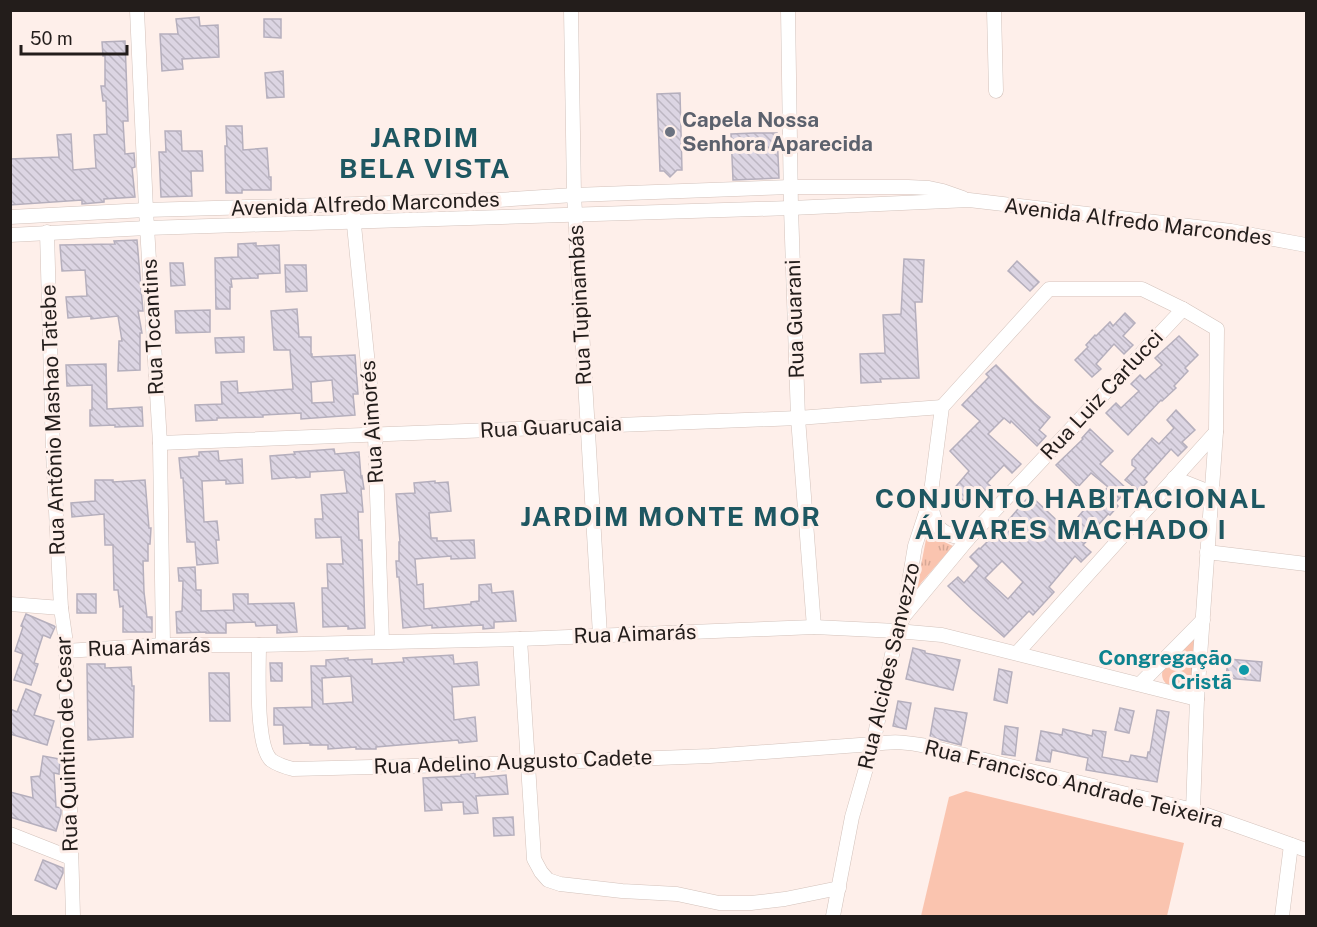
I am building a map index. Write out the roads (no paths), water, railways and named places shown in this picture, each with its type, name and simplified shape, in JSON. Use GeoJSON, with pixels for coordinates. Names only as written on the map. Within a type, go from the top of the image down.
{"type":"FeatureCollection","features":[{"type":"Feature","properties":{"kind":"street","name":"Rua Tocantins"},"geometry":{"type":"LineString","coordinates":[[137,10],[160,443],[163,645]]}},
{"type":"Feature","properties":{"kind":"street","name":"Rua Tupinambás"},"geometry":{"type":"LineString","coordinates":[[570,10],[574,195],[600,635]]}},
{"type":"Feature","properties":{"kind":"street","name":"Rua Guarani"},"geometry":{"type":"LineString","coordinates":[[788,10],[791,208],[798,418],[814,627]]}},
{"type":"Feature","properties":{"kind":"street"},"geometry":{"type":"LineString","coordinates":[[994,10],[996,91]]}},
{"type":"Feature","properties":{"kind":"street","name":"Avenida Alfredo Marcondes"},"geometry":{"type":"LineString","coordinates":[[10,216],[498,200],[791,187],[928,188],[969,200]]}},
{"type":"Feature","properties":{"kind":"street","name":"Avenida Alfredo Marcondes"},"geometry":{"type":"LineString","coordinates":[[10,235],[147,228],[355,223],[969,200],[1231,231],[1306,245]]}},
{"type":"Feature","properties":{"kind":"street","name":"Rua Aimorés"},"geometry":{"type":"LineString","coordinates":[[351,204],[355,223],[375,435],[382,641]]}},
{"type":"Feature","properties":{"kind":"street","name":"Rua Antônio Mashao Tatebe"},"geometry":{"type":"LineString","coordinates":[[47,232],[53,452],[61,608]]}},
{"type":"Feature","properties":{"kind":"street"},"geometry":{"type":"LineString","coordinates":[[942,407],[1049,289],[1142,289],[1184,309],[1217,329],[1216,432],[1197,699],[1192,810]]}},
{"type":"Feature","properties":{"kind":"street","name":"Rua Luiz Carlucci"},"geometry":{"type":"LineString","coordinates":[[903,618],[968,539],[1184,309]]}},
{"type":"Feature","properties":{"kind":"street","name":"Rua Guarucaia"},"geometry":{"type":"LineString","coordinates":[[160,443],[798,418],[942,407]]}},
{"type":"Feature","properties":{"kind":"street","name":"Rua Alcides Sanvezzo"},"geometry":{"type":"LineString","coordinates":[[833,916],[852,817],[873,744],[897,631],[903,618],[915,546],[930,500],[942,407]]}},
{"type":"Feature","properties":{"kind":"street"},"geometry":{"type":"LineString","coordinates":[[1017,653],[1216,432]]}},
{"type":"Feature","properties":{"kind":"street"},"geometry":{"type":"LineString","coordinates":[[1173,478],[1212,493]]}},
{"type":"Feature","properties":{"kind":"street"},"geometry":{"type":"LineString","coordinates":[[930,500],[933,517],[943,532],[950,536],[968,539]]}},
{"type":"Feature","properties":{"kind":"street"},"geometry":{"type":"LineString","coordinates":[[1207,552],[1306,564]]}},
{"type":"Feature","properties":{"kind":"street"},"geometry":{"type":"LineString","coordinates":[[11,606],[61,608]]}},
{"type":"Feature","properties":{"kind":"street","name":"Rua Quintino de Cesar"},"geometry":{"type":"LineString","coordinates":[[61,608],[65,636],[73,916]]}},
{"type":"Feature","properties":{"kind":"street"},"geometry":{"type":"LineString","coordinates":[[1140,684],[1203,620]]}},
{"type":"Feature","properties":{"kind":"street","name":"Rua Aimarás"},"geometry":{"type":"LineString","coordinates":[[65,651],[163,645],[520,639],[814,627],[942,635],[1197,699]]}},
{"type":"Feature","properties":{"kind":"street"},"geometry":{"type":"LineString","coordinates":[[520,639],[534,859],[548,880],[560,884],[622,891],[677,894],[719,903],[751,903],[785,899],[839,888]]}},
{"type":"Feature","properties":{"kind":"street","name":"Rua Adelino Augusto Cadete"},"geometry":{"type":"LineString","coordinates":[[259,645],[260,730],[263,746],[270,759],[293,769],[710,756],[873,744]]}},
{"type":"Feature","properties":{"kind":"street","name":"Rua Francisco Andrade Teixeira"},"geometry":{"type":"LineString","coordinates":[[873,744],[892,741],[927,746],[1192,810],[1306,850]]}},
{"type":"Feature","properties":{"kind":"street"},"geometry":{"type":"LineString","coordinates":[[10,834],[71,858]]}},
{"type":"Feature","properties":{"kind":"street"},"geometry":{"type":"LineString","coordinates":[[1282,916],[1291,844]]}},
{"type":"Feature","properties":{"kind":"place","name":"Capela Nossa Senhora Aparecida"},"geometry":{"type":"Point","coordinates":[670,132]}},
{"type":"Feature","properties":{"kind":"place","name":"Congregação Cristã"},"geometry":{"type":"Point","coordinates":[1244,670]}},
{"type":"Feature","properties":{"kind":"district","name":"JARDIM BELA VISTA"},"geometry":{"type":"Point","coordinates":[425,154]}},
{"type":"Feature","properties":{"kind":"district","name":"CONJUNTO HABITACIONAL ÁLVARES MACHADO I"},"geometry":{"type":"Point","coordinates":[1071,514]}},
{"type":"Feature","properties":{"kind":"district","name":"JARDIM MONTE MOR"},"geometry":{"type":"Point","coordinates":[671,517]}}]}
